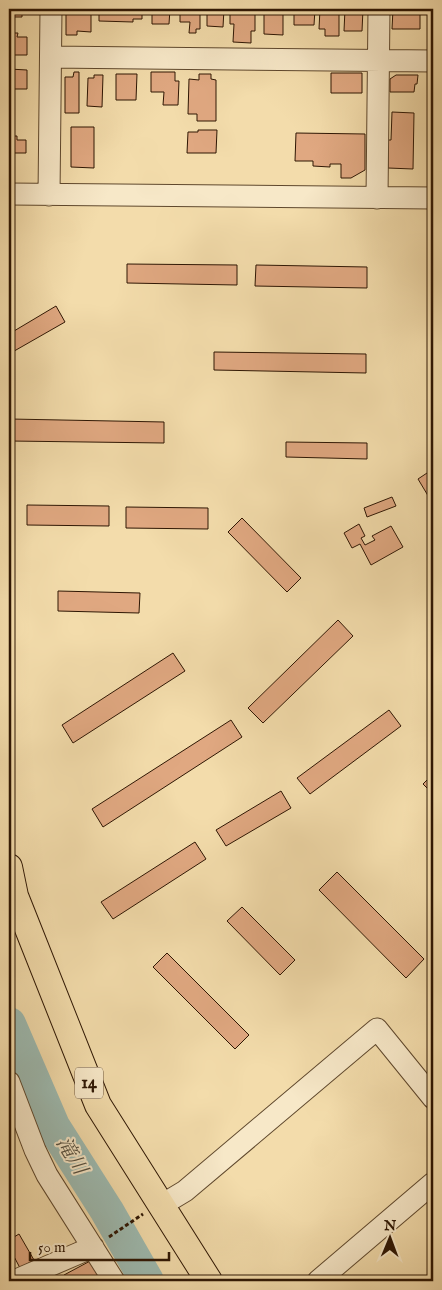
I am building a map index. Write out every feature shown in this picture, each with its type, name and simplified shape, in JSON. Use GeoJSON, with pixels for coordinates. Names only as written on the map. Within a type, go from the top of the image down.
{"type":"FeatureCollection","features":[{"type":"Feature","properties":{"kind":"main road","name":"14"},"geometry":{"type":"LineString","coordinates":[[9,866],[15,896],[98,1105],[153,1209],[209,1281]]}},
{"type":"Feature","properties":{"kind":"street"},"geometry":{"type":"LineString","coordinates":[[49,195],[51,9]]}},
{"type":"Feature","properties":{"kind":"street"},"geometry":{"type":"LineString","coordinates":[[377,198],[379,9]]}},
{"type":"Feature","properties":{"kind":"street"},"geometry":{"type":"LineString","coordinates":[[51,57],[433,62]]}},
{"type":"Feature","properties":{"kind":"street"},"geometry":{"type":"LineString","coordinates":[[9,194],[433,198]]}},
{"type":"Feature","properties":{"kind":"street"},"geometry":{"type":"LineString","coordinates":[[153,1209],[185,1191],[377,1029],[433,1098]]}},
{"type":"Feature","properties":{"kind":"street"},"geometry":{"type":"LineString","coordinates":[[9,1082],[35,1150],[47,1175],[114,1281]]}},
{"type":"Feature","properties":{"kind":"street"},"geometry":{"type":"LineString","coordinates":[[318,1281],[433,1184]]}},
{"type":"Feature","properties":{"kind":"street"},"geometry":{"type":"LineString","coordinates":[[14,1281],[51,1274],[93,1247]]}},
{"type":"Feature","properties":{"kind":"path"},"geometry":{"type":"LineString","coordinates":[[93,1247],[153,1209]]}},
{"type":"Feature","properties":{"kind":"building"},"geometry":{"type":"Polygon","coordinates":[[[9,9],[22,9],[22,17],[9,17],[9,9]]]}},
{"type":"Feature","properties":{"kind":"building"},"geometry":{"type":"Polygon","coordinates":[[[66,9],[91,9],[91,32],[77,31],[77,35],[66,35],[66,9]]]}},
{"type":"Feature","properties":{"kind":"building"},"geometry":{"type":"Polygon","coordinates":[[[99,9],[142,9],[142,19],[133,19],[133,22],[99,21],[99,9]]]}},
{"type":"Feature","properties":{"kind":"building"},"geometry":{"type":"Polygon","coordinates":[[[152,9],[170,9],[169,24],[152,24],[152,9]]]}},
{"type":"Feature","properties":{"kind":"building"},"geometry":{"type":"Polygon","coordinates":[[[180,9],[200,9],[200,29],[196,29],[196,33],[189,33],[190,22],[180,22],[180,9]]]}},
{"type":"Feature","properties":{"kind":"building"},"geometry":{"type":"Polygon","coordinates":[[[207,9],[224,9],[223,27],[207,26],[207,9]]]}},
{"type":"Feature","properties":{"kind":"building"},"geometry":{"type":"Polygon","coordinates":[[[230,9],[255,9],[255,31],[251,31],[251,43],[233,42],[234,24],[230,24],[230,9]]]}},
{"type":"Feature","properties":{"kind":"building"},"geometry":{"type":"Polygon","coordinates":[[[264,9],[283,9],[283,35],[264,34],[264,9]]]}},
{"type":"Feature","properties":{"kind":"building"},"geometry":{"type":"Polygon","coordinates":[[[294,9],[315,9],[314,25],[294,25],[294,9]]]}},
{"type":"Feature","properties":{"kind":"building"},"geometry":{"type":"Polygon","coordinates":[[[320,9],[339,9],[339,36],[325,36],[325,29],[319,29],[320,9]]]}},
{"type":"Feature","properties":{"kind":"building"},"geometry":{"type":"Polygon","coordinates":[[[345,9],[363,9],[362,31],[344,31],[345,9]]]}},
{"type":"Feature","properties":{"kind":"building"},"geometry":{"type":"Polygon","coordinates":[[[393,9],[420,9],[420,29],[392,29],[393,9]]]}},
{"type":"Feature","properties":{"kind":"building"},"geometry":{"type":"Polygon","coordinates":[[[431,9],[433,9],[433,25],[431,25],[431,9]]]}},
{"type":"Feature","properties":{"kind":"building"},"geometry":{"type":"Polygon","coordinates":[[[9,33],[18,33],[17,37],[27,37],[27,55],[9,55],[9,33]]]}},
{"type":"Feature","properties":{"kind":"building"},"geometry":{"type":"Polygon","coordinates":[[[9,69],[27,70],[27,89],[9,89],[9,69]]]}},
{"type":"Feature","properties":{"kind":"building"},"geometry":{"type":"Polygon","coordinates":[[[74,72],[79,72],[79,113],[65,113],[65,77],[73,77],[74,72]]]}},
{"type":"Feature","properties":{"kind":"building"},"geometry":{"type":"Polygon","coordinates":[[[151,72],[175,72],[175,81],[179,81],[178,105],[163,105],[164,92],[151,92],[151,72]]]}},
{"type":"Feature","properties":{"kind":"building"},"geometry":{"type":"Polygon","coordinates":[[[331,73],[362,73],[362,93],[331,93],[331,73]]]}},
{"type":"Feature","properties":{"kind":"building"},"geometry":{"type":"Polygon","coordinates":[[[116,74],[137,74],[136,100],[116,100],[116,74]]]}},
{"type":"Feature","properties":{"kind":"building"},"geometry":{"type":"Polygon","coordinates":[[[199,74],[211,74],[211,79],[216,80],[216,121],[197,121],[197,114],[188,114],[189,79],[199,80],[199,74]]]}},
{"type":"Feature","properties":{"kind":"building"},"geometry":{"type":"Polygon","coordinates":[[[94,75],[103,75],[102,107],[87,106],[88,78],[94,78],[94,75]]]}},
{"type":"Feature","properties":{"kind":"building"},"geometry":{"type":"Polygon","coordinates":[[[396,75],[418,75],[414,92],[390,92],[390,79],[396,75]]]}},
{"type":"Feature","properties":{"kind":"building"},"geometry":{"type":"Polygon","coordinates":[[[430,89],[433,89],[433,124],[429,124],[430,89]]]}},
{"type":"Feature","properties":{"kind":"building"},"geometry":{"type":"Polygon","coordinates":[[[392,112],[414,113],[413,169],[388,168],[388,140],[391,140],[392,112]]]}},
{"type":"Feature","properties":{"kind":"building"},"geometry":{"type":"Polygon","coordinates":[[[71,127],[94,127],[94,168],[71,167],[71,127]]]}},
{"type":"Feature","properties":{"kind":"building"},"geometry":{"type":"Polygon","coordinates":[[[198,130],[217,130],[216,153],[187,153],[188,132],[198,132],[198,130]]]}},
{"type":"Feature","properties":{"kind":"building"},"geometry":{"type":"Polygon","coordinates":[[[296,133],[365,134],[365,170],[351,178],[341,178],[341,164],[330,164],[330,167],[313,166],[313,161],[295,161],[296,133]]]}},
{"type":"Feature","properties":{"kind":"building"},"geometry":{"type":"Polygon","coordinates":[[[9,136],[17,136],[17,140],[26,140],[26,153],[12,153],[12,157],[9,157],[9,136]]]}},
{"type":"Feature","properties":{"kind":"building"},"geometry":{"type":"Polygon","coordinates":[[[127,264],[237,265],[237,285],[127,283],[127,264]]]}},
{"type":"Feature","properties":{"kind":"building"},"geometry":{"type":"Polygon","coordinates":[[[256,265],[367,267],[367,288],[255,286],[256,265]]]}},
{"type":"Feature","properties":{"kind":"building"},"geometry":{"type":"Polygon","coordinates":[[[56,306],[65,322],[9,354],[9,334],[56,306]]]}},
{"type":"Feature","properties":{"kind":"building"},"geometry":{"type":"Polygon","coordinates":[[[214,352],[366,354],[366,373],[214,370],[214,352]]]}},
{"type":"Feature","properties":{"kind":"building"},"geometry":{"type":"Polygon","coordinates":[[[10,419],[164,422],[164,443],[10,441],[10,419]]]}},
{"type":"Feature","properties":{"kind":"building"},"geometry":{"type":"Polygon","coordinates":[[[286,442],[367,443],[367,459],[286,457],[286,442]]]}},
{"type":"Feature","properties":{"kind":"building"},"geometry":{"type":"Polygon","coordinates":[[[433,469],[433,504],[418,479],[433,469]]]}},
{"type":"Feature","properties":{"kind":"building"},"geometry":{"type":"Polygon","coordinates":[[[392,497],[396,506],[367,517],[364,508],[392,497]]]}},
{"type":"Feature","properties":{"kind":"building"},"geometry":{"type":"Polygon","coordinates":[[[27,505],[109,506],[109,526],[27,525],[27,505]]]}},
{"type":"Feature","properties":{"kind":"building"},"geometry":{"type":"Polygon","coordinates":[[[126,507],[208,508],[208,529],[126,528],[126,507]]]}},
{"type":"Feature","properties":{"kind":"building"},"geometry":{"type":"Polygon","coordinates":[[[242,518],[301,578],[287,592],[228,532],[242,518]]]}},
{"type":"Feature","properties":{"kind":"building"},"geometry":{"type":"Polygon","coordinates":[[[359,524],[365,536],[361,538],[365,545],[375,540],[372,536],[391,526],[403,547],[371,565],[360,544],[352,548],[344,533],[359,524]]]}},
{"type":"Feature","properties":{"kind":"building"},"geometry":{"type":"Polygon","coordinates":[[[58,591],[140,593],[139,613],[58,611],[58,591]]]}},
{"type":"Feature","properties":{"kind":"building"},"geometry":{"type":"Polygon","coordinates":[[[338,620],[353,636],[263,723],[248,708],[338,620]]]}},
{"type":"Feature","properties":{"kind":"building"},"geometry":{"type":"Polygon","coordinates":[[[173,653],[185,671],[73,743],[62,725],[173,653]]]}},
{"type":"Feature","properties":{"kind":"building"},"geometry":{"type":"Polygon","coordinates":[[[389,710],[401,726],[310,794],[297,778],[389,710]]]}},
{"type":"Feature","properties":{"kind":"building"},"geometry":{"type":"Polygon","coordinates":[[[231,720],[242,737],[103,827],[92,809],[231,720]]]}},
{"type":"Feature","properties":{"kind":"building"},"geometry":{"type":"Polygon","coordinates":[[[433,774],[433,794],[423,784],[433,774]]]}},
{"type":"Feature","properties":{"kind":"building"},"geometry":{"type":"Polygon","coordinates":[[[281,791],[291,808],[226,846],[216,830],[281,791]]]}},
{"type":"Feature","properties":{"kind":"building"},"geometry":{"type":"Polygon","coordinates":[[[195,842],[206,859],[113,919],[101,902],[195,842]]]}},
{"type":"Feature","properties":{"kind":"building"},"geometry":{"type":"Polygon","coordinates":[[[337,872],[424,959],[406,978],[319,890],[337,872]]]}},
{"type":"Feature","properties":{"kind":"building"},"geometry":{"type":"Polygon","coordinates":[[[242,907],[295,960],[280,975],[227,921],[242,907]]]}},
{"type":"Feature","properties":{"kind":"building"},"geometry":{"type":"Polygon","coordinates":[[[167,953],[249,1035],[235,1049],[153,967],[167,953]]]}},
{"type":"Feature","properties":{"kind":"building"},"geometry":{"type":"Polygon","coordinates":[[[19,1234],[34,1260],[20,1268],[9,1247],[9,1240],[19,1234]]]}},
{"type":"Feature","properties":{"kind":"building"},"geometry":{"type":"Polygon","coordinates":[[[92,1260],[104,1281],[67,1281],[64,1275],[92,1260]]]}},
{"type":"Feature","properties":{"kind":"waterway","name":"滝川"},"geometry":{"type":"LineString","coordinates":[[9,1024],[53,1126],[107,1211],[147,1281]]}}]}
